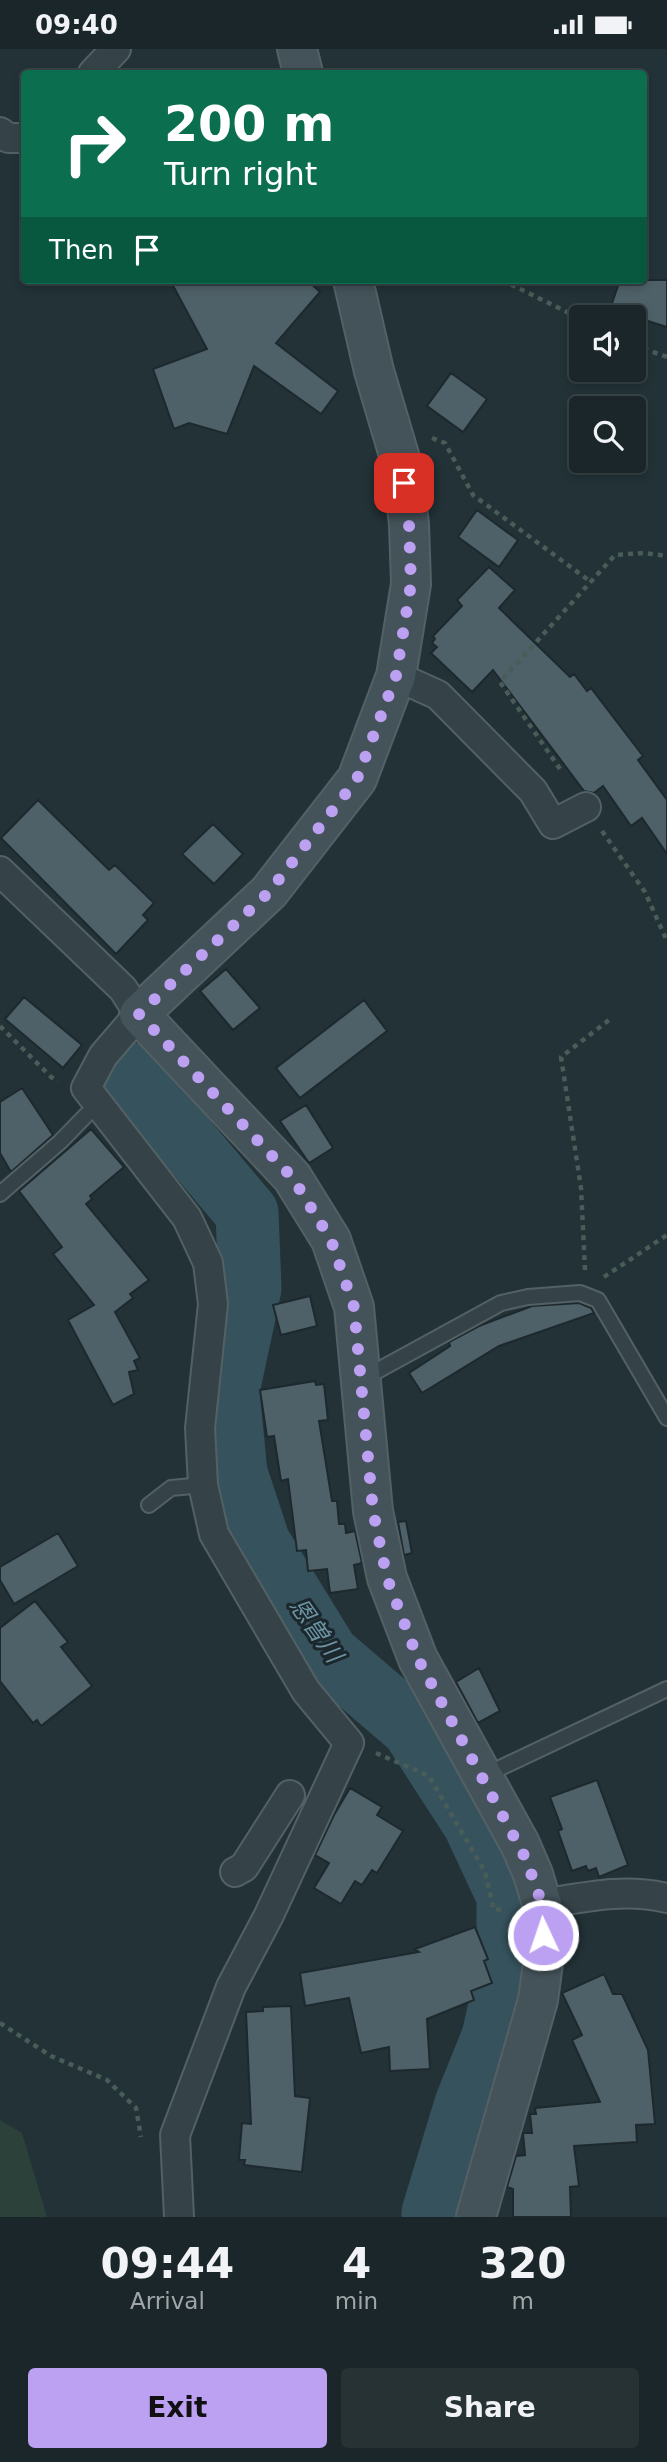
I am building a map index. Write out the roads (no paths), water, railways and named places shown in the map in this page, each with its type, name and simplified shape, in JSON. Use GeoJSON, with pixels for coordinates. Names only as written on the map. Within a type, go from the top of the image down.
{"type":"FeatureCollection","features":[{"type":"Feature","properties":{"kind":"street"},"geometry":{"type":"LineString","coordinates":[[96,70],[116,49]]}},
{"type":"Feature","properties":{"kind":"street"},"geometry":{"type":"LineString","coordinates":[[297,49],[302,70]]}},
{"type":"Feature","properties":{"kind":"street"},"geometry":{"type":"LineString","coordinates":[[0,132],[8,138],[21,138]]}},
{"type":"Feature","properties":{"kind":"street"},"geometry":{"type":"LineString","coordinates":[[179,2217],[175,2135],[231,1987],[269,1915],[349,1743],[306,1691],[214,1534],[202,1485],[200,1428],[213,1304],[208,1263],[187,1218],[91,1096],[103,1056],[139,1014],[269,892],[357,779],[396,676],[411,584],[409,524],[401,462],[374,371],[354,284]]}},
{"type":"Feature","properties":{"kind":"street"},"geometry":{"type":"LineString","coordinates":[[396,676],[438,695],[533,791],[553,824],[586,807]]}},
{"type":"Feature","properties":{"kind":"street"},"geometry":{"type":"LineString","coordinates":[[0,871],[123,989],[139,1014],[292,1177],[331,1240],[354,1307],[373,1511],[387,1578],[418,1659],[520,1844],[542,1904],[543,1963],[538,2000],[476,2217]]}},
{"type":"Feature","properties":{"kind":"street"},"geometry":{"type":"LineString","coordinates":[[235,1872],[244,1867],[290,1795]]}},
{"type":"Feature","properties":{"kind":"street"},"geometry":{"type":"LineString","coordinates":[[542,1904],[620,1892],[648,1893],[667,1898]]}},
{"type":"Feature","properties":{"kind":"lane"},"geometry":{"type":"LineString","coordinates":[[0,1194],[60,1142],[91,1096]]}},
{"type":"Feature","properties":{"kind":"lane"},"geometry":{"type":"LineString","coordinates":[[360,1380],[501,1303],[584,1290],[598,1300],[667,1418]]}},
{"type":"Feature","properties":{"kind":"lane"},"geometry":{"type":"LineString","coordinates":[[149,1505],[170,1488],[202,1485]]}},
{"type":"Feature","properties":{"kind":"lane"},"geometry":{"type":"LineString","coordinates":[[482,1777],[667,1689]]}},
{"type":"Feature","properties":{"kind":"waterway","name":"恩曽川"},"geometry":{"type":"LineString","coordinates":[[130,1074],[247,1213],[250,1288],[228,1391],[236,1473],[259,1543],[328,1655],[412,1727],[474,1823],[508,1896],[508,1970],[493,2037],[466,2104],[433,2213],[435,2217]]}}]}
